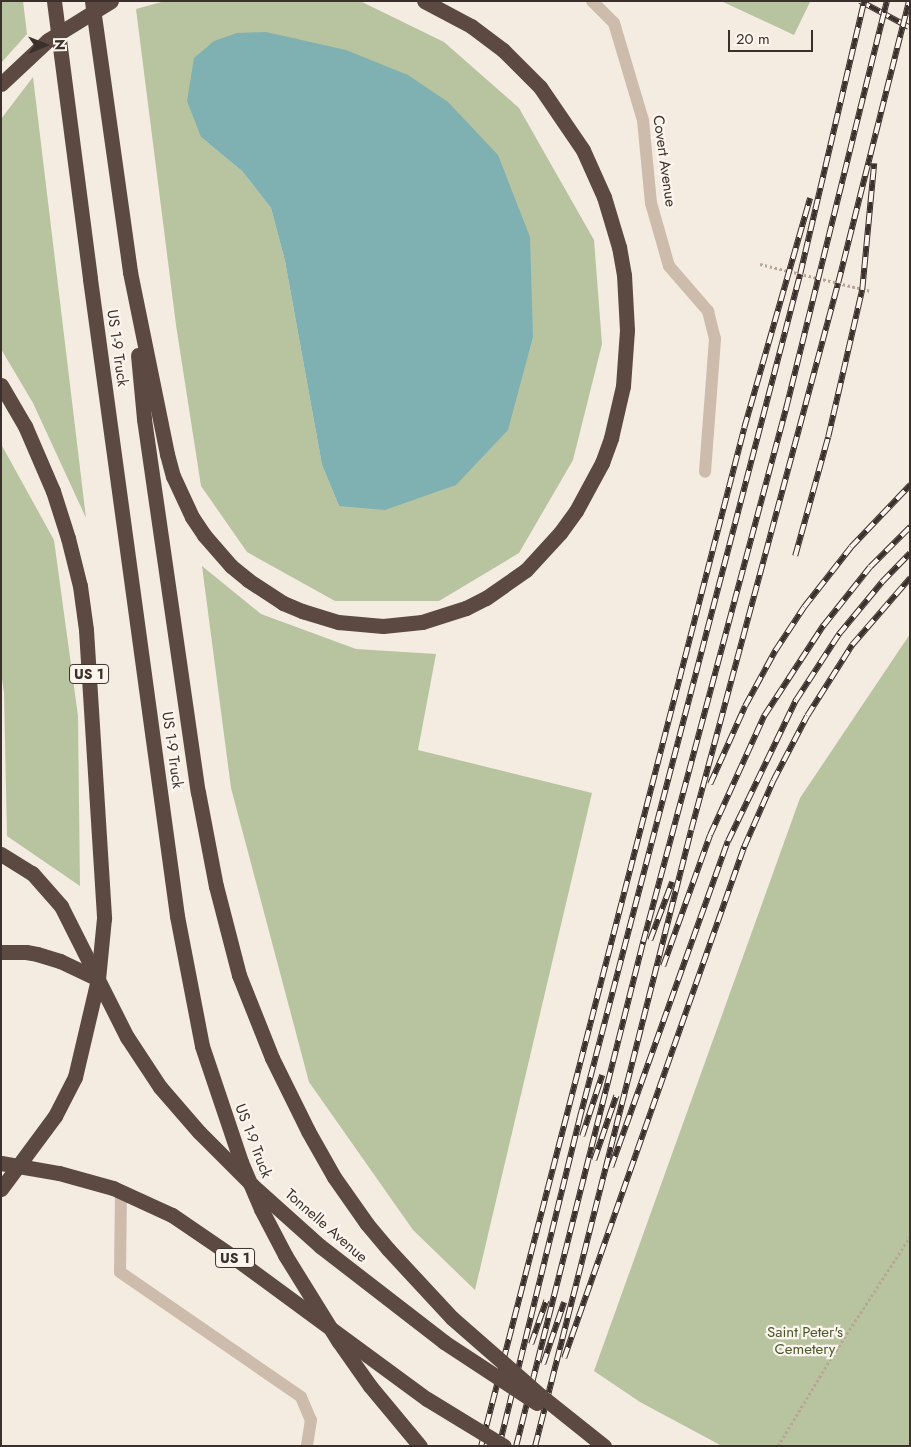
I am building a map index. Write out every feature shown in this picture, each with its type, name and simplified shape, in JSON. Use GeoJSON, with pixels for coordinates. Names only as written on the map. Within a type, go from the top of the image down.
{"type":"FeatureCollection","features":[{"type":"Feature","properties":{"kind":"highway","name":"US 1-9 Truck"},"geometry":{"type":"LineString","coordinates":[[54,1],[170,869],[189,988],[202,1046],[241,1162],[261,1209],[311,1300],[339,1342],[370,1386],[420,1446]]}},
{"type":"Feature","properties":{"kind":"highway"},"geometry":{"type":"LineString","coordinates":[[92,1],[130,272],[144,420],[198,792],[216,886],[239,974],[272,1058],[304,1124],[334,1176],[383,1243],[452,1318],[602,1446]]}},
{"type":"Feature","properties":{"kind":"highway"},"geometry":{"type":"LineString","coordinates":[[1,84],[48,40],[111,1]]}},
{"type":"Feature","properties":{"kind":"highway"},"geometry":{"type":"LineString","coordinates":[[424,1],[471,26]]}},
{"type":"Feature","properties":{"kind":"highway"},"geometry":{"type":"LineString","coordinates":[[130,272],[173,476],[192,517],[204,535],[231,566],[248,580],[282,603],[302,611],[338,622],[383,626],[422,622],[444,616],[472,605],[526,570],[560,533],[576,510],[602,463],[611,438],[623,386],[627,340],[626,302],[619,247],[604,197],[583,150],[540,87],[503,50],[438,1]]}},
{"type":"Feature","properties":{"kind":"highway","name":"US 1"},"geometry":{"type":"LineString","coordinates":[[1,385],[25,426],[54,491],[75,561],[82,600],[104,895],[103,938],[98,979]]}},
{"type":"Feature","properties":{"kind":"highway","name":"Tonnelle Avenue"},"geometry":{"type":"LineString","coordinates":[[1,854],[32,873],[50,892],[70,921],[127,1037],[145,1065],[199,1132],[252,1185],[320,1246],[444,1342],[602,1446]]}},
{"type":"Feature","properties":{"kind":"highway"},"geometry":{"type":"LineString","coordinates":[[1,952],[37,954],[60,961],[98,979],[82,1054],[66,1097],[55,1116],[1,1188]]}},
{"type":"Feature","properties":{"kind":"highway","name":"US 1"},"geometry":{"type":"LineString","coordinates":[[1,1163],[89,1180],[121,1191],[156,1207],[189,1226],[427,1400],[504,1446]]}},
{"type":"Feature","properties":{"kind":"street","name":"Covert Avenue"},"geometry":{"type":"LineString","coordinates":[[592,1],[614,23],[640,111],[651,203],[669,266],[708,311],[715,339],[705,472]]}},
{"type":"Feature","properties":{"kind":"street"},"geometry":{"type":"LineString","coordinates":[[121,1191],[120,1272],[301,1397],[310,1420],[307,1446]]}},
{"type":"Feature","properties":{"kind":"path"},"geometry":{"type":"LineString","coordinates":[[760,264],[871,291]]}},
{"type":"Feature","properties":{"kind":"path"},"geometry":{"type":"LineString","coordinates":[[778,1446],[833,1355],[910,1237]]}},
{"type":"Feature","properties":{"kind":"green space"},"geometry":{"type":"Polygon","coordinates":[[[1,1],[23,1],[27,34],[1,63],[1,1]]]}},
{"type":"Feature","properties":{"kind":"green space"},"geometry":{"type":"Polygon","coordinates":[[[165,1],[360,1],[444,42],[519,108],[594,240],[602,344],[573,460],[519,553],[439,601],[335,601],[247,552],[201,486],[176,325],[136,9],[165,1]],[[201,137],[242,171],[271,208],[285,261],[322,465],[339,506],[533,337],[201,137]]]}},
{"type":"Feature","properties":{"kind":"green space"},"geometry":{"type":"Polygon","coordinates":[[[721,1],[809,1],[810,2],[794,35],[721,1]]]}},
{"type":"Feature","properties":{"kind":"green space"},"geometry":{"type":"Polygon","coordinates":[[[33,77],[86,518],[33,403],[1,349],[1,119],[33,77]]]}},
{"type":"Feature","properties":{"kind":"green space"},"geometry":{"type":"Polygon","coordinates":[[[1,444],[54,540],[78,716],[80,886],[7,836],[4,693],[1,672],[1,444]]]}},
{"type":"Feature","properties":{"kind":"green space"},"geometry":{"type":"Polygon","coordinates":[[[202,566],[261,614],[356,649],[436,654],[418,750],[592,793],[475,1290],[413,1230],[309,1082],[231,788],[202,566]]]}},
{"type":"Feature","properties":{"kind":"green space","name":"Saint Peter's Cemetery"},"geometry":{"type":"Polygon","coordinates":[[[910,634],[910,1446],[722,1446],[640,1402],[594,1371],[800,798],[910,634]]]}},
{"type":"Feature","properties":{"kind":"water"},"geometry":{"type":"Polygon","coordinates":[[[266,32],[346,50],[408,75],[448,102],[498,155],[530,237],[533,337],[508,430],[456,485],[385,510],[339,506],[322,465],[285,261],[271,208],[242,171],[201,137],[187,101],[194,58],[214,41],[237,33],[266,32]]]}},
{"type":"Feature","properties":{"kind":"railway"},"geometry":{"type":"LineString","coordinates":[[860,1],[909,27]]}},
{"type":"Feature","properties":{"kind":"railway"},"geometry":{"type":"LineString","coordinates":[[499,1446],[579,1120],[800,274],[864,1]]}},
{"type":"Feature","properties":{"kind":"railway"},"geometry":{"type":"LineString","coordinates":[[516,1446],[643,942],[786,408],[887,1]]}},
{"type":"Feature","properties":{"kind":"railway"},"geometry":{"type":"LineString","coordinates":[[535,1446],[691,830],[838,283],[909,1]]}},
{"type":"Feature","properties":{"kind":"railway"},"geometry":{"type":"LineString","coordinates":[[795,556],[828,437],[862,290],[874,164]]}},
{"type":"Feature","properties":{"kind":"railway"},"geometry":{"type":"LineString","coordinates":[[481,1446],[744,428],[810,198]]}},
{"type":"Feature","properties":{"kind":"railway"},"geometry":{"type":"LineString","coordinates":[[710,784],[745,706],[775,651],[804,607],[851,547],[910,485]]}},
{"type":"Feature","properties":{"kind":"railway"},"geometry":{"type":"LineString","coordinates":[[663,966],[710,835],[764,716],[823,626],[870,567],[910,527]]}},
{"type":"Feature","properties":{"kind":"railway"},"geometry":{"type":"LineString","coordinates":[[611,1167],[728,841],[796,700],[839,634],[882,582],[910,553]]}},
{"type":"Feature","properties":{"kind":"railway"},"geometry":{"type":"LineString","coordinates":[[564,1358],[744,847],[773,781],[807,716],[852,645],[910,578]]}},
{"type":"Feature","properties":{"kind":"railway"},"geometry":{"type":"LineString","coordinates":[[650,940],[672,882]]}},
{"type":"Feature","properties":{"kind":"railway"},"geometry":{"type":"LineString","coordinates":[[582,1136],[602,1075]]}},
{"type":"Feature","properties":{"kind":"railway"},"geometry":{"type":"LineString","coordinates":[[594,1160],[616,1096]]}},
{"type":"Feature","properties":{"kind":"railway"},"geometry":{"type":"LineString","coordinates":[[531,1344],[546,1301]]}},
{"type":"Feature","properties":{"kind":"railway"},"geometry":{"type":"LineString","coordinates":[[543,1364],[564,1302]]}}]}
